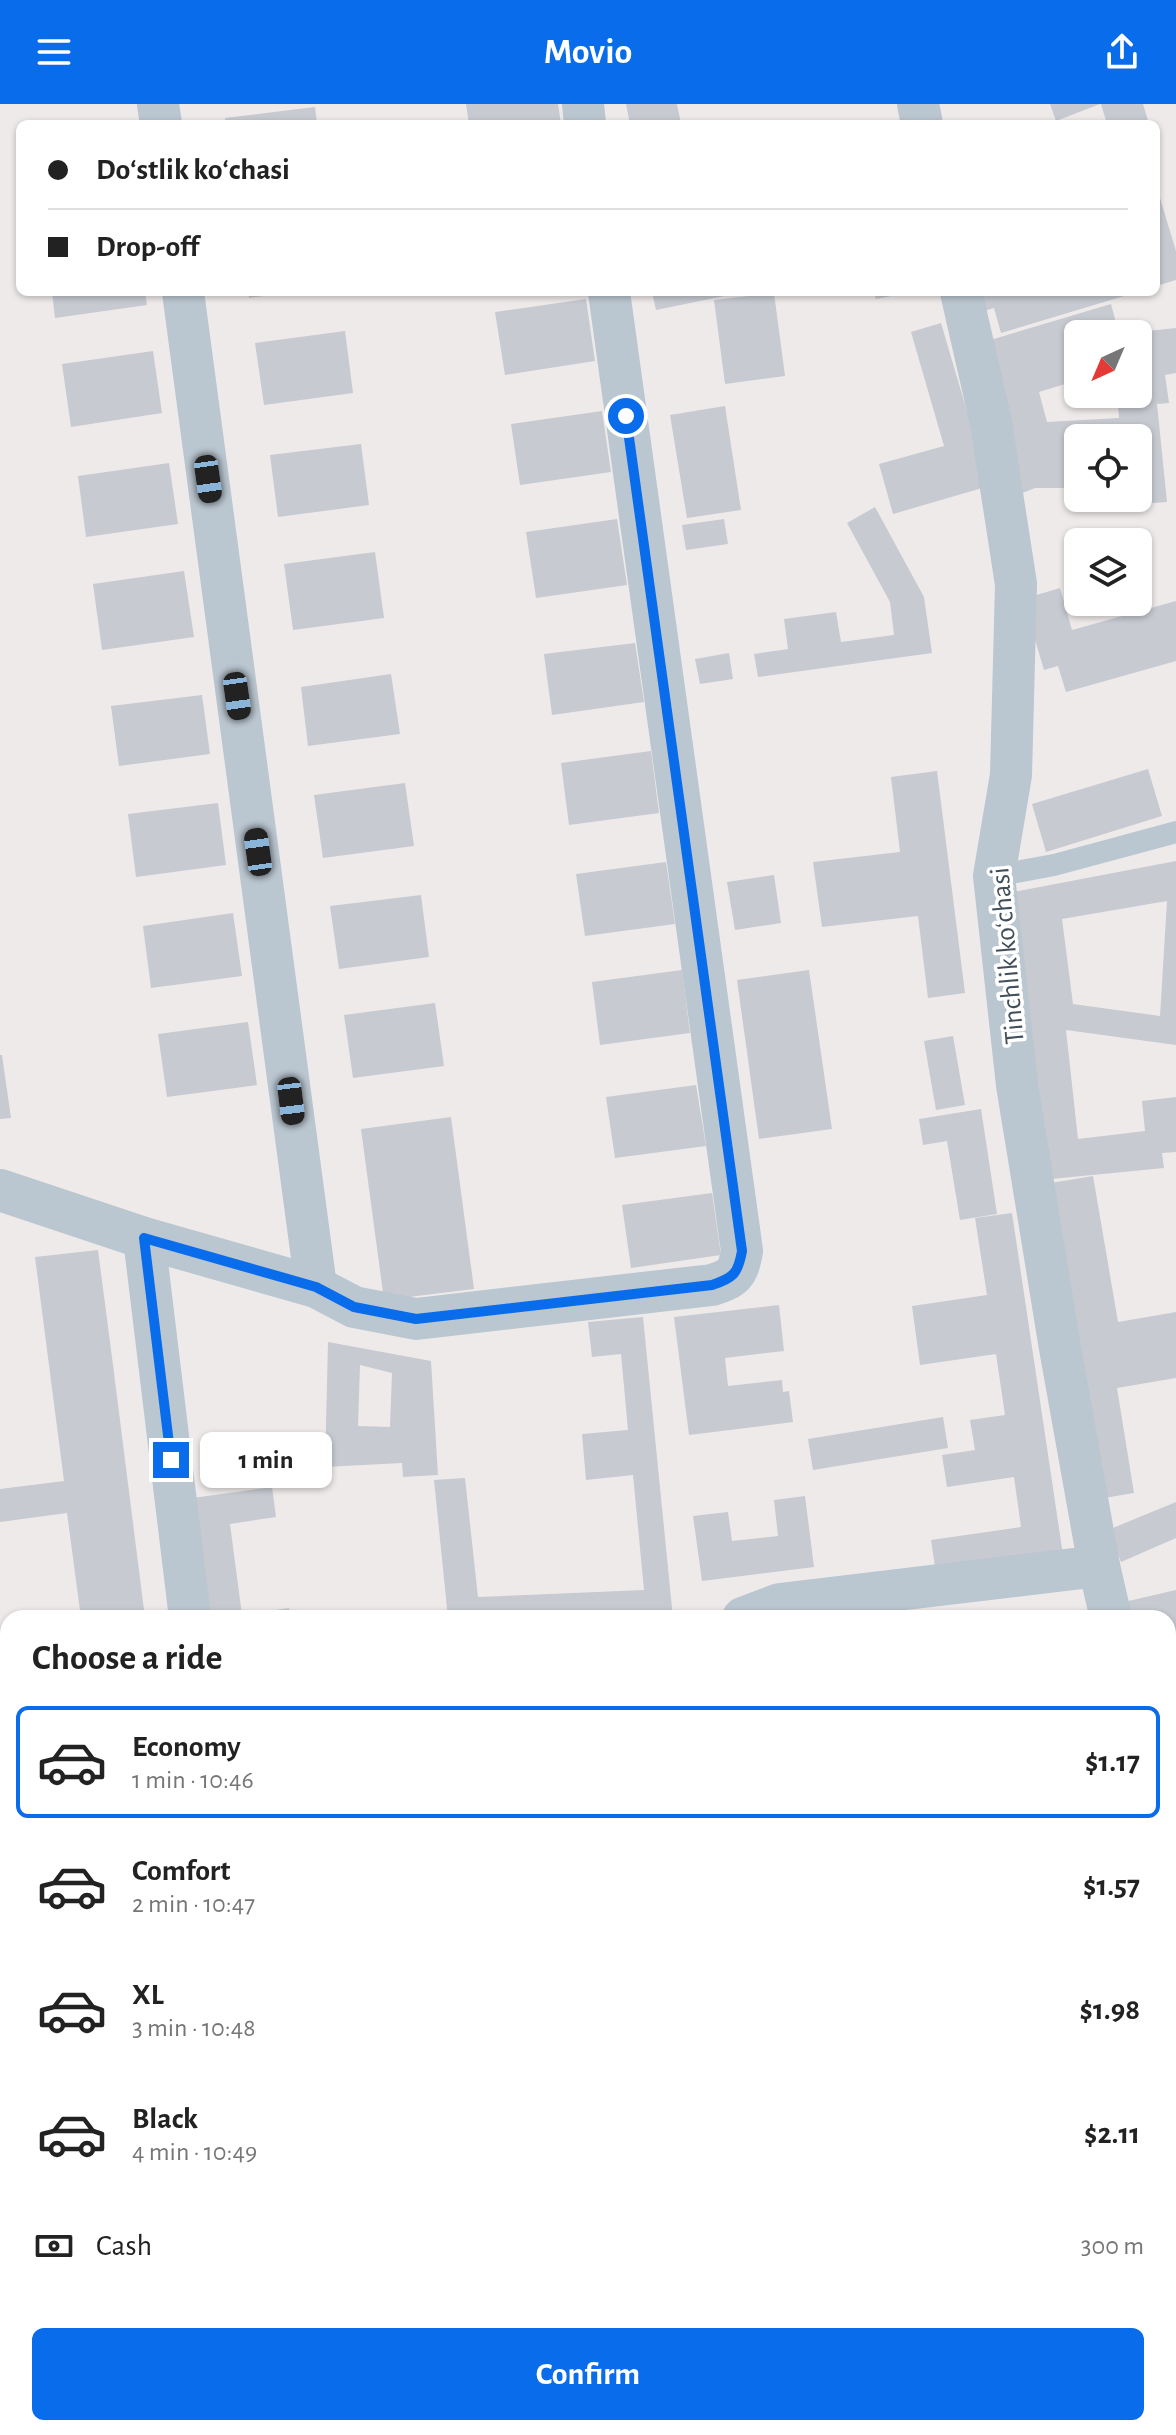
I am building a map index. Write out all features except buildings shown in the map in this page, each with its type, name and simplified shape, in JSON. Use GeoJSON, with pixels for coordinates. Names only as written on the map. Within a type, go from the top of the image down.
{"type":"FeatureCollection","features":[{"type":"Feature","properties":{"kind":"street"},"geometry":{"type":"LineString","coordinates":[[184,296],[316,1287]]}},
{"type":"Feature","properties":{"kind":"street"},"geometry":{"type":"LineString","coordinates":[[0,1190],[144,1238],[316,1287],[354,1307],[416,1319],[712,1285],[730,1279],[739,1268],[742,1251],[610,296]]}},
{"type":"Feature","properties":{"kind":"street","name":"Tinchlik koʻchasi"},"geometry":{"type":"LineString","coordinates":[[962,296],[991,423],[1016,584],[1011,775],[994,876],[1017,1085],[1109,1610]]}},
{"type":"Feature","properties":{"kind":"street"},"geometry":{"type":"LineString","coordinates":[[144,1238],[189,1610]]}},
{"type":"Feature","properties":{"kind":"street"},"geometry":{"type":"LineString","coordinates":[[764,1610],[780,1604],[1099,1566]]}},
{"type":"Feature","properties":{"kind":"lane"},"geometry":{"type":"LineString","coordinates":[[994,876],[1054,865],[1176,832]]}},
{"type":"Feature","properties":{"kind":"route"},"geometry":{"type":"LineString","coordinates":[[171,1460],[144,1238],[316,1287],[354,1307],[416,1319],[712,1285],[730,1279],[739,1268],[742,1251],[626,416]]}}]}
